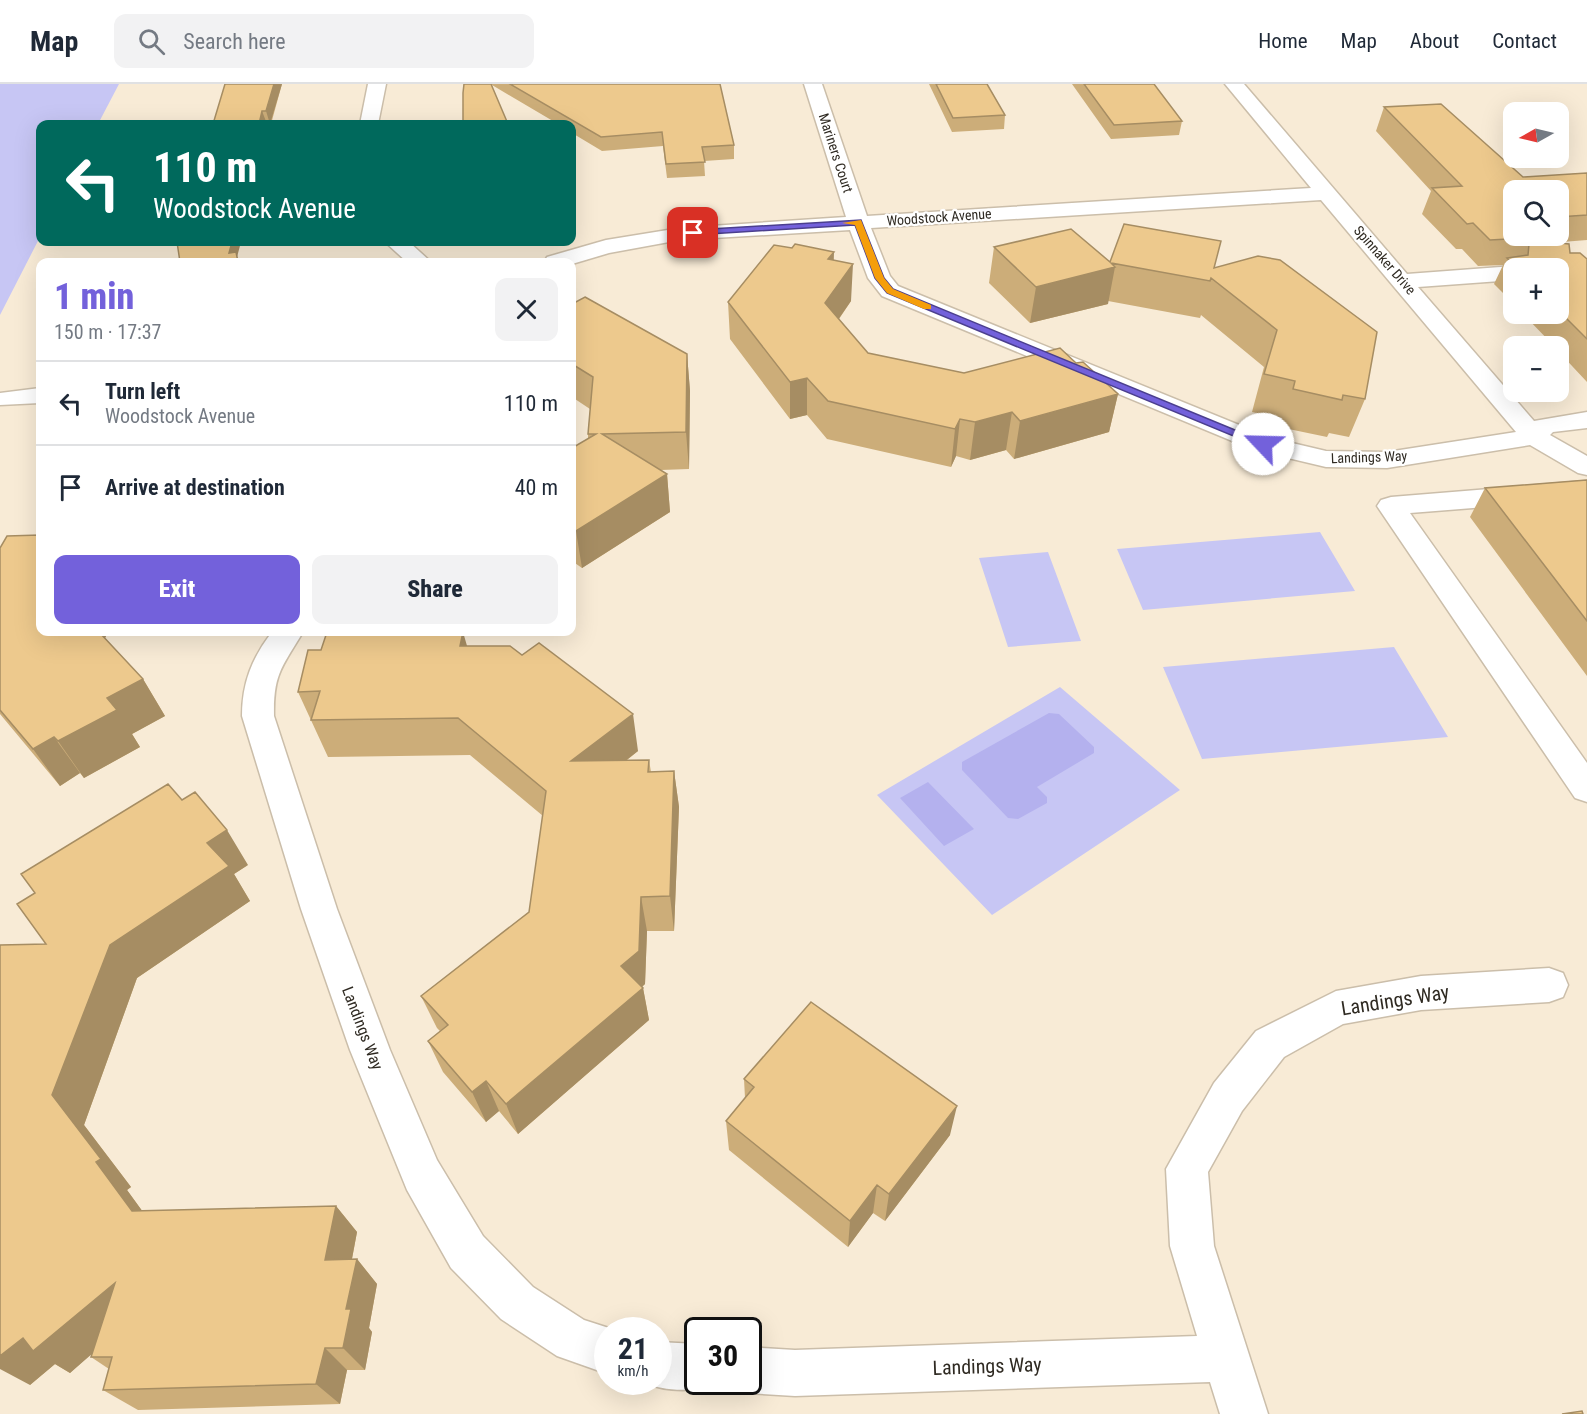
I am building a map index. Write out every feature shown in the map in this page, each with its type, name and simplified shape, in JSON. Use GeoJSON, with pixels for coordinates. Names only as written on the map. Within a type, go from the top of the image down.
{"type":"FeatureCollection","features":[{"type":"Feature","properties":{"kind":"street"},"geometry":{"type":"LineString","coordinates":[[370,120],[377,84]]}},
{"type":"Feature","properties":{"kind":"street","name":"Mariners Court"},"geometry":{"type":"LineString","coordinates":[[813,84],[858,222]]}},
{"type":"Feature","properties":{"kind":"street","name":"Spinnaker Drive"},"geometry":{"type":"LineString","coordinates":[[1234,84],[1404,281],[1534,437]]}},
{"type":"Feature","properties":{"kind":"street","name":"Woodstock Avenue"},"geometry":{"type":"LineString","coordinates":[[569,258],[606,247],[680,234],[1327,193]]}},
{"type":"Feature","properties":{"kind":"street","name":"Landings Way"},"geometry":{"type":"LineString","coordinates":[[858,222],[879,278],[890,291],[1263,444],[1326,459],[1387,459],[1534,437]]}},
{"type":"Feature","properties":{"kind":"street"},"geometry":{"type":"LineString","coordinates":[[401,246],[415,258]]}},
{"type":"Feature","properties":{"kind":"street"},"geometry":{"type":"LineString","coordinates":[[1404,281],[1503,274]]}},
{"type":"Feature","properties":{"kind":"street"},"geometry":{"type":"LineString","coordinates":[[5,399],[36,396]]}},
{"type":"Feature","properties":{"kind":"street"},"geometry":{"type":"LineString","coordinates":[[1587,420],[1545,425],[1534,437],[1587,466]]}},
{"type":"Feature","properties":{"kind":"street"},"geometry":{"type":"LineString","coordinates":[[1587,490],[1391,506],[1587,789]]}},
{"type":"Feature","properties":{"kind":"street","name":"Landings Way"},"geometry":{"type":"LineString","coordinates":[[285,636],[269,657],[259,676],[256,691],[258,716],[319,909],[370,1050],[422,1175],[466,1252],[517,1304],[573,1340],[594,1347]]}},
{"type":"Feature","properties":{"kind":"street","name":"Landings Way"},"geometry":{"type":"LineString","coordinates":[[1244,1414],[1192,1246],[1187,1169],[1227,1097],[1270,1044],[1336,1008],[1421,993],[1549,985]]}},
{"type":"Feature","properties":{"kind":"street","name":"Landings Way"},"geometry":{"type":"LineString","coordinates":[[762,1371],[795,1373],[1226,1358]]}},
{"type":"Feature","properties":{"kind":"shaded area"},"geometry":{"type":"Polygon","coordinates":[[[0,84],[119,84],[100,120],[36,120],[36,245],[0,315],[0,84]]]}},
{"type":"Feature","properties":{"kind":"shaded area"},"geometry":{"type":"Polygon","coordinates":[[[1320,532],[1355,591],[1143,610],[1117,549],[1320,532]]]}},
{"type":"Feature","properties":{"kind":"shaded area"},"geometry":{"type":"Polygon","coordinates":[[[1048,552],[1081,641],[1008,647],[979,558],[1048,552]]]}},
{"type":"Feature","properties":{"kind":"shaded area"},"geometry":{"type":"Polygon","coordinates":[[[1394,647],[1448,737],[1202,759],[1163,667],[1394,647]]]}},
{"type":"Feature","properties":{"kind":"shaded area"},"geometry":{"type":"Polygon","coordinates":[[[1060,687],[1180,790],[992,915],[877,795],[1060,687]]]}},
{"type":"Feature","properties":{"kind":"shaded area"},"geometry":{"type":"Polygon","coordinates":[[[1049,713],[1059,714],[1094,747],[1094,753],[1037,787],[1047,797],[1047,803],[1018,819],[1008,818],[962,770],[962,762],[1049,713]]]}},
{"type":"Feature","properties":{"kind":"shaded area"},"geometry":{"type":"Polygon","coordinates":[[[928,782],[974,829],[944,846],[900,798],[928,782]]]}},
{"type":"Feature","properties":{"kind":"building"},"geometry":{"type":"Polygon","coordinates":[[[225,84],[274,84],[266,111],[262,111],[260,120],[214,120],[225,84]]]}},
{"type":"Feature","properties":{"kind":"building"},"geometry":{"type":"Polygon","coordinates":[[[464,84],[491,84],[506,120],[463,120],[464,84]]]}},
{"type":"Feature","properties":{"kind":"building"},"geometry":{"type":"Polygon","coordinates":[[[510,84],[720,84],[734,145],[702,147],[705,162],[666,164],[662,132],[601,137],[576,122],[576,120],[572,120],[510,84]]]}},
{"type":"Feature","properties":{"kind":"building"},"geometry":{"type":"Polygon","coordinates":[[[936,84],[987,84],[1005,115],[953,118],[936,84]]]}},
{"type":"Feature","properties":{"kind":"building"},"geometry":{"type":"Polygon","coordinates":[[[1084,84],[1154,84],[1182,121],[1114,125],[1084,84]]]}},
{"type":"Feature","properties":{"kind":"building"},"geometry":{"type":"Polygon","coordinates":[[[1441,104],[1503,159],[1503,168],[1513,168],[1523,177],[1587,173],[1587,215],[1569,216],[1569,180],[1503,180],[1503,239],[1490,240],[1473,223],[1467,224],[1432,188],[1462,186],[1384,107],[1441,104]]]}},
{"type":"Feature","properties":{"kind":"building"},"geometry":{"type":"Polygon","coordinates":[[[1124,224],[1221,241],[1214,268],[1258,256],[1280,260],[1377,332],[1365,399],[1343,395],[1342,400],[1293,389],[1295,381],[1264,374],[1277,330],[1211,278],[1210,281],[1111,263],[1115,267],[1036,287],[994,247],[1071,229],[1110,262],[1124,224]]]}},
{"type":"Feature","properties":{"kind":"building"},"geometry":{"type":"Polygon","coordinates":[[[795,244],[834,252],[828,259],[853,264],[825,303],[868,353],[964,373],[1060,348],[1076,363],[1083,362],[1118,394],[1020,421],[1012,412],[975,422],[960,419],[955,429],[828,401],[807,378],[790,382],[728,302],[774,245],[792,248],[795,244]]]}},
{"type":"Feature","properties":{"kind":"building"},"geometry":{"type":"Polygon","coordinates":[[[1569,244],[1570,253],[1580,253],[1587,259],[1587,339],[1569,321],[1569,258],[1507,258],[1528,255],[1529,246],[1569,246],[1569,244]]]}},
{"type":"Feature","properties":{"kind":"building"},"geometry":{"type":"Polygon","coordinates":[[[178,246],[231,246],[229,253],[236,252],[237,258],[179,258],[178,246]]]}},
{"type":"Feature","properties":{"kind":"building"},"geometry":{"type":"Polygon","coordinates":[[[585,297],[687,354],[686,432],[602,434],[667,474],[576,531],[576,446],[596,434],[588,434],[593,377],[576,366],[576,302],[585,297]]]}},
{"type":"Feature","properties":{"kind":"building"},"geometry":{"type":"Polygon","coordinates":[[[1587,480],[1587,621],[1485,488],[1587,480]]]}},
{"type":"Feature","properties":{"kind":"building"},"geometry":{"type":"Polygon","coordinates":[[[36,535],[36,636],[103,636],[143,679],[107,698],[117,710],[58,741],[54,737],[33,749],[0,710],[0,548],[7,536],[36,535]]]}},
{"type":"Feature","properties":{"kind":"building"},"geometry":{"type":"Polygon","coordinates":[[[326,636],[462,636],[460,646],[510,646],[522,655],[539,643],[633,714],[571,761],[649,760],[648,772],[674,771],[670,896],[641,897],[639,951],[621,966],[643,988],[506,1104],[486,1081],[472,1092],[428,1041],[448,1025],[421,996],[529,912],[546,791],[458,718],[311,720],[320,691],[298,692],[308,650],[321,650],[326,636]]]}},
{"type":"Feature","properties":{"kind":"building"},"geometry":{"type":"Polygon","coordinates":[[[168,784],[182,800],[195,792],[227,830],[207,843],[229,866],[110,945],[52,1095],[101,1159],[96,1162],[132,1211],[336,1206],[325,1260],[357,1259],[346,1309],[351,1309],[343,1348],[325,1348],[316,1384],[103,1390],[112,1357],[91,1357],[115,1283],[33,1351],[23,1338],[0,1356],[0,945],[46,944],[17,904],[35,893],[21,874],[168,784]]]}},
{"type":"Feature","properties":{"kind":"building"},"geometry":{"type":"Polygon","coordinates":[[[811,1002],[957,1106],[889,1194],[877,1185],[850,1221],[726,1121],[754,1087],[744,1079],[811,1002]]]}},
{"type":"Feature","properties":{"kind":"building"},"geometry":{"type":"Polygon","coordinates":[[[1582,1411],[1583,1414],[1562,1414],[1582,1411]]]}},
{"type":"Feature","properties":{"kind":"slow traffic"},"geometry":{"type":"LineString","coordinates":[[846,223],[858,222],[879,278],[890,291],[927,307]]}},
{"type":"Feature","properties":{"kind":"route"},"geometry":{"type":"LineString","coordinates":[[693,233],[858,222],[879,278],[890,291],[1263,444]]}}]}
